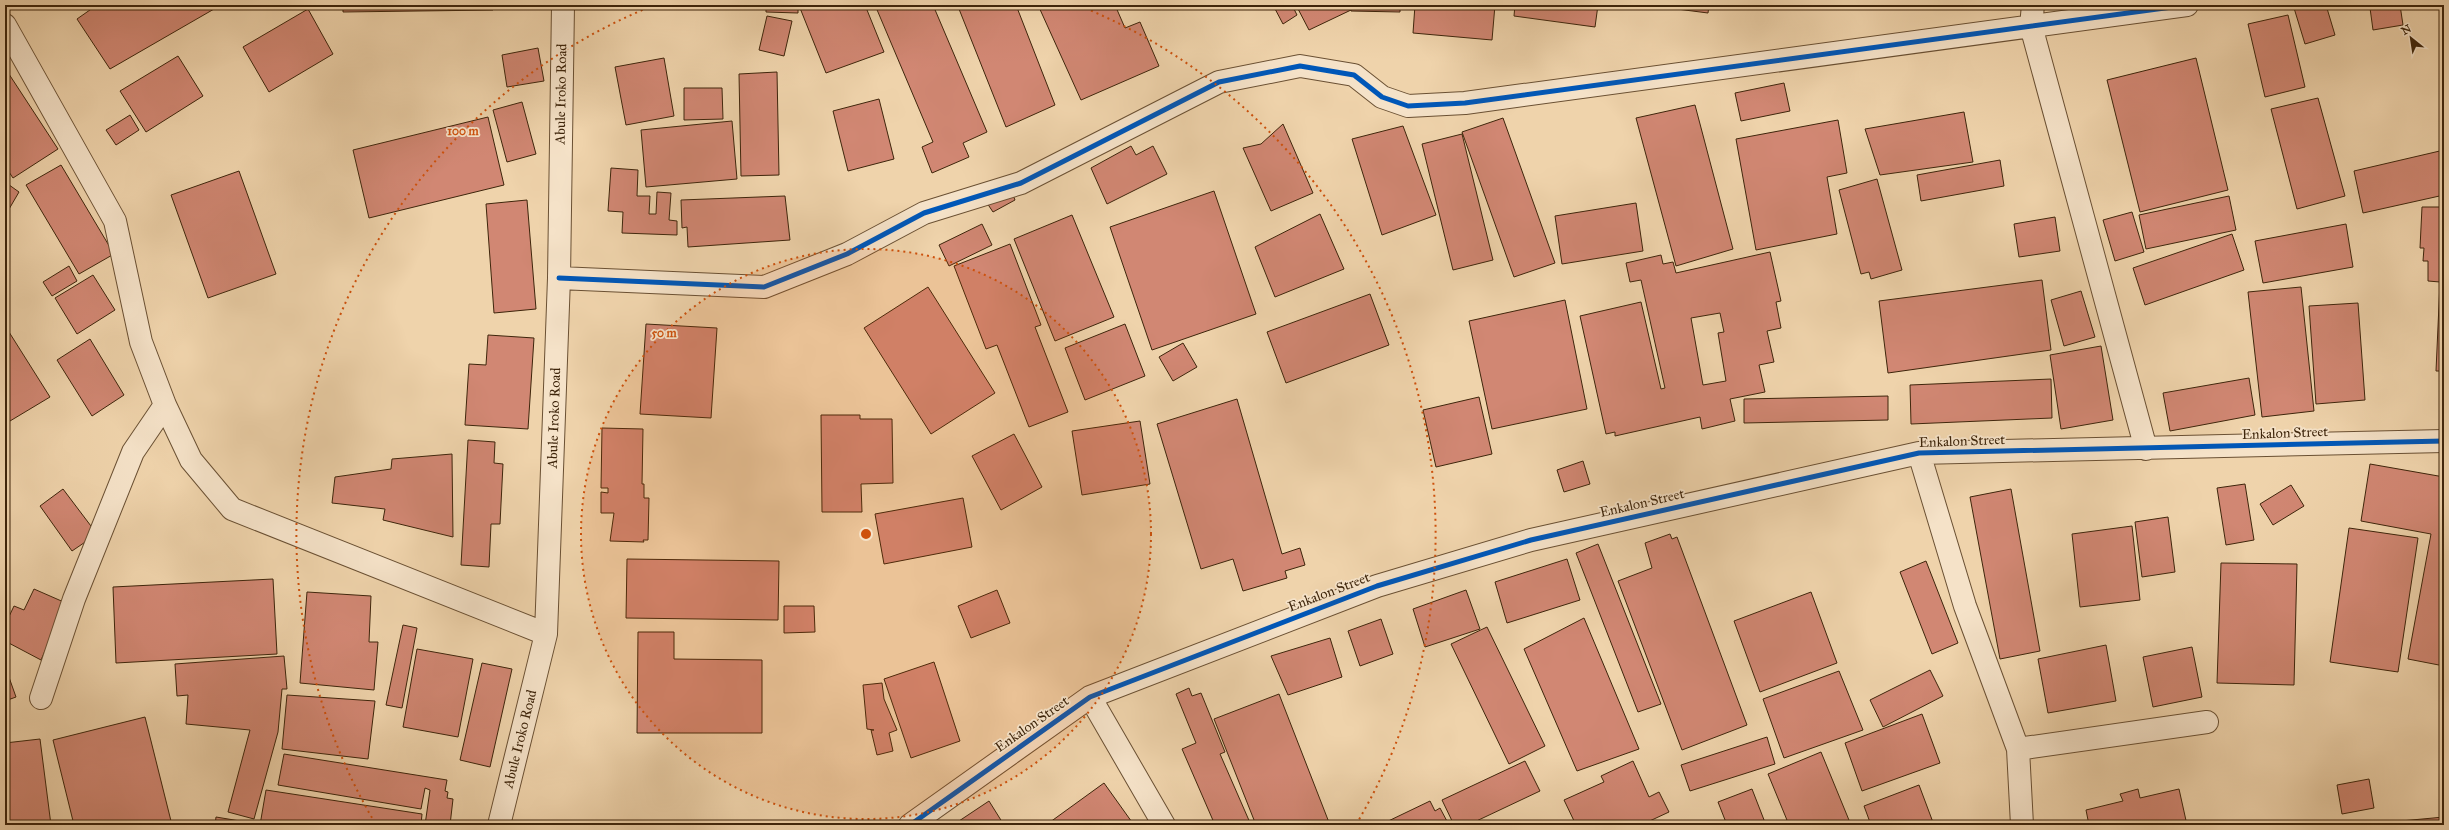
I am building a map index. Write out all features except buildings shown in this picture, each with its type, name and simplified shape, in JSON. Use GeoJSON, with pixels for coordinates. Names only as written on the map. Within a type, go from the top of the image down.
{"type":"FeatureCollection","features":[{"type":"Feature","properties":{"kind":"street","name":"Abule Iroko Road"},"geometry":{"type":"LineString","coordinates":[[499,825],[546,634],[559,278],[562,5]]}},
{"type":"Feature","properties":{"kind":"street"},"geometry":{"type":"LineString","coordinates":[[559,278],[764,287],[848,254],[924,213],[1021,183],[1219,82],[1300,66],[1354,75],[1382,97],[1408,106],[1465,103],[2032,15],[2187,5]]}},
{"type":"Feature","properties":{"kind":"street"},"geometry":{"type":"LineString","coordinates":[[2032,15],[2146,449]]}},
{"type":"Feature","properties":{"kind":"street"},"geometry":{"type":"LineString","coordinates":[[5,24],[115,221],[141,342],[165,405],[191,460],[232,509],[546,634]]}},
{"type":"Feature","properties":{"kind":"street"},"geometry":{"type":"LineString","coordinates":[[41,698],[74,599],[130,459],[165,405]]}},
{"type":"Feature","properties":{"kind":"street","name":"Enkalon Street"},"geometry":{"type":"LineString","coordinates":[[910,825],[1090,697],[1377,586],[1531,540],[1919,453],[2444,441]]}},
{"type":"Feature","properties":{"kind":"street"},"geometry":{"type":"LineString","coordinates":[[1919,453],[1964,606],[2018,749],[2022,825]]}},
{"type":"Feature","properties":{"kind":"street"},"geometry":{"type":"LineString","coordinates":[[1090,697],[1164,825]]}},
{"type":"Feature","properties":{"kind":"street"},"geometry":{"type":"LineString","coordinates":[[2018,749],[2207,722]]}},
{"type":"Feature","properties":{"kind":"cycle path"},"geometry":{"type":"LineString","coordinates":[[559,278],[764,287],[847,254],[924,213],[1021,183],[1219,82],[1300,66],[1354,75],[1382,97],[1408,106],[1465,103],[2187,5]]}},
{"type":"Feature","properties":{"kind":"cycle path"},"geometry":{"type":"LineString","coordinates":[[910,825],[1090,697],[1377,586],[1531,540],[1919,453],[2444,441]]}}]}
